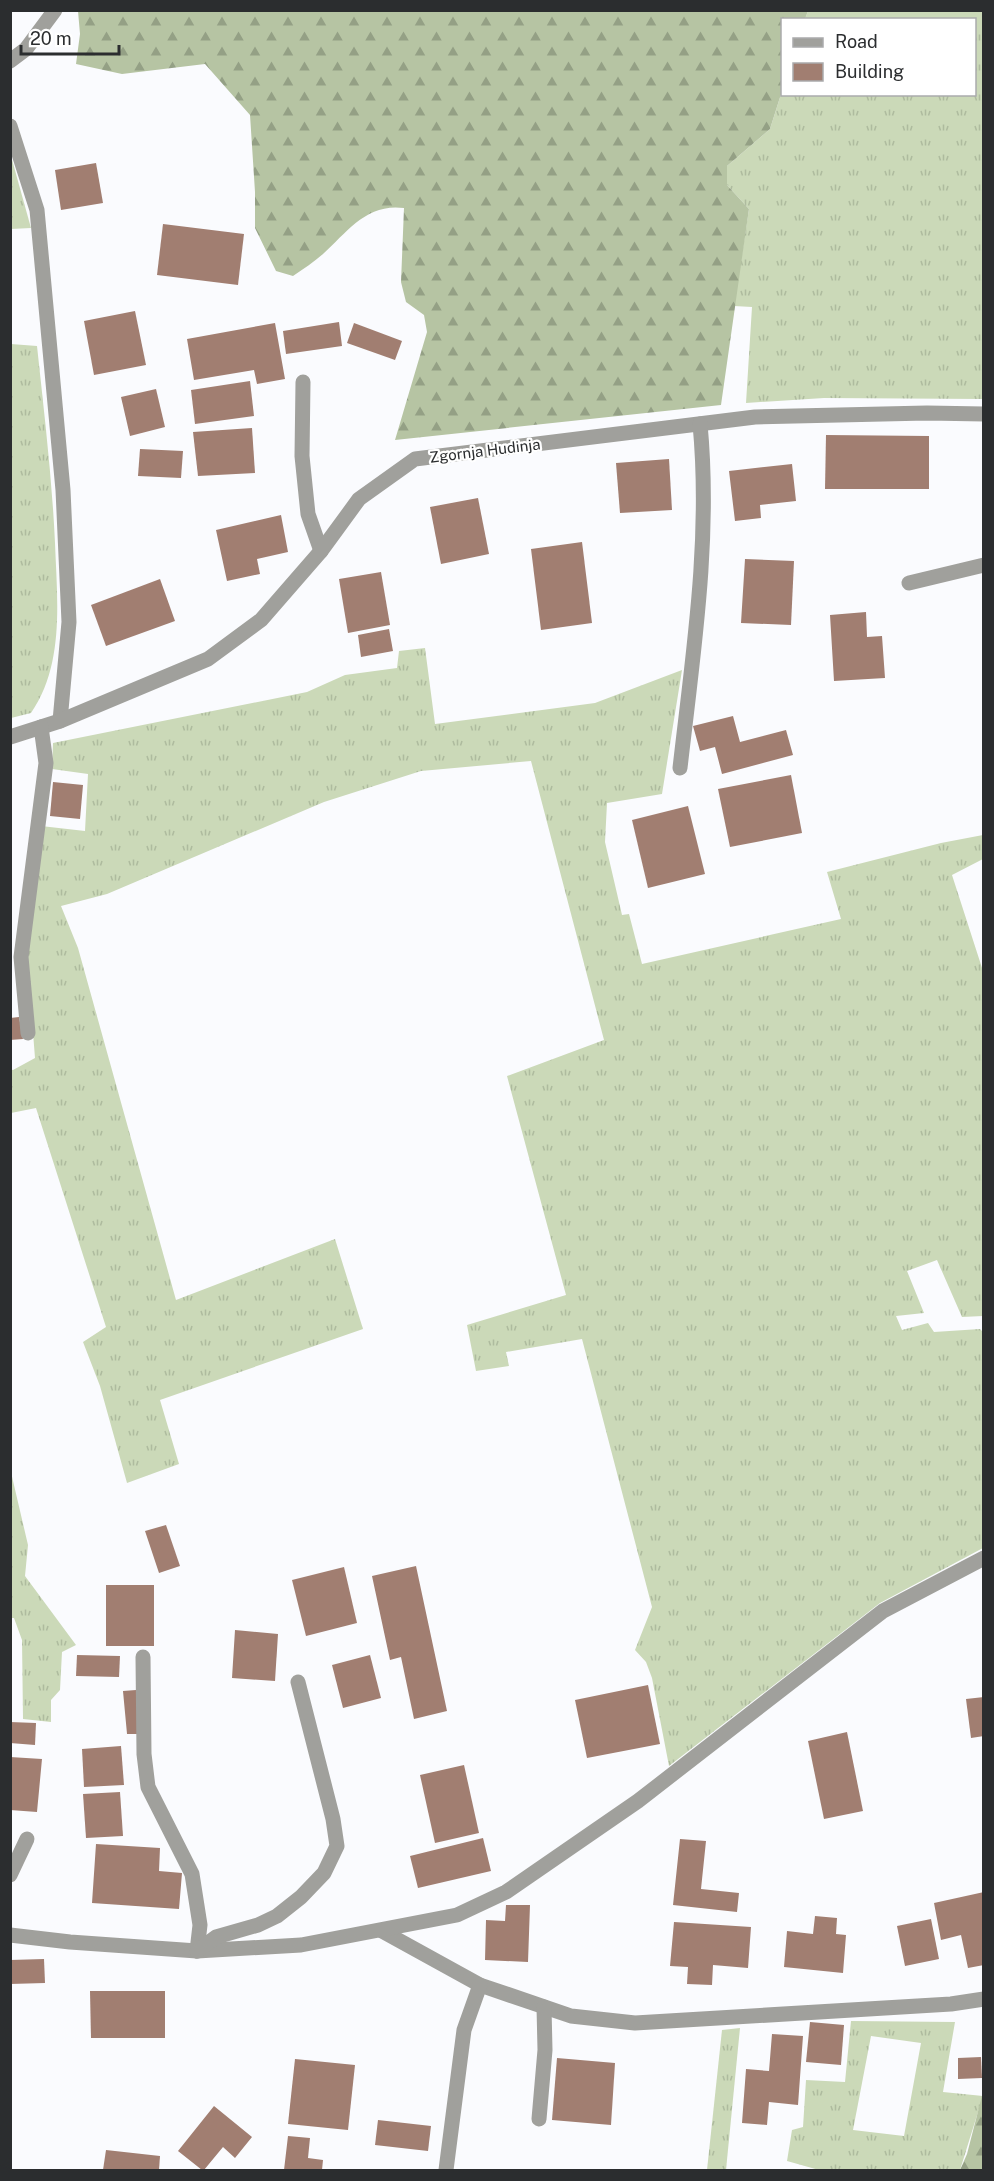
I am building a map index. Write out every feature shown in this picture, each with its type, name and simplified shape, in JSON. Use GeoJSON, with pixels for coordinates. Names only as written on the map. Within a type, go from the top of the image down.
{"type":"FeatureCollection","features":[{"type":"Feature","properties":{"kind":"street"},"geometry":{"type":"LineString","coordinates":[[10,61],[26,49],[55,10]]}},
{"type":"Feature","properties":{"kind":"street"},"geometry":{"type":"LineString","coordinates":[[10,126],[37,210],[63,490],[69,622],[60,722]]}},
{"type":"Feature","properties":{"kind":"street"},"geometry":{"type":"LineString","coordinates":[[303,382],[302,456],[308,514],[321,551]]}},
{"type":"Feature","properties":{"kind":"street","name":"Zgornja Hudinja"},"geometry":{"type":"LineString","coordinates":[[10,736],[60,722],[208,659],[261,620],[321,551],[359,499],[415,459],[755,417],[984,414]]}},
{"type":"Feature","properties":{"kind":"street"},"geometry":{"type":"LineString","coordinates":[[680,768],[705,524],[700,424]]}},
{"type":"Feature","properties":{"kind":"street"},"geometry":{"type":"LineString","coordinates":[[909,583],[984,565]]}},
{"type":"Feature","properties":{"kind":"street"},"geometry":{"type":"LineString","coordinates":[[28,1033],[21,957],[46,763],[41,727]]}},
{"type":"Feature","properties":{"kind":"street"},"geometry":{"type":"LineString","coordinates":[[10,1935],[70,1942],[197,1951],[301,1945],[458,1915],[506,1892],[638,1801],[884,1611],[984,1558]]}},
{"type":"Feature","properties":{"kind":"street"},"geometry":{"type":"LineString","coordinates":[[142,1657],[144,1754],[148,1786],[192,1874],[200,1924],[197,1951]]}},
{"type":"Feature","properties":{"kind":"street"},"geometry":{"type":"LineString","coordinates":[[197,1951],[216,1936],[258,1925],[277,1916],[301,1897],[324,1873],[337,1846],[333,1819],[298,1682]]}},
{"type":"Feature","properties":{"kind":"street"},"geometry":{"type":"LineString","coordinates":[[10,1875],[27,1839]]}},
{"type":"Feature","properties":{"kind":"street"},"geometry":{"type":"LineString","coordinates":[[382,1931],[480,1985],[571,2016],[635,2023],[951,2004],[984,1999]]}},
{"type":"Feature","properties":{"kind":"street"},"geometry":{"type":"LineString","coordinates":[[446,2170],[464,2030],[480,1985]]}},
{"type":"Feature","properties":{"kind":"street"},"geometry":{"type":"LineString","coordinates":[[539,2119],[545,2050],[544,2007]]}},
{"type":"Feature","properties":{"kind":"green space"},"geometry":{"type":"Polygon","coordinates":[[[78,11],[808,11],[805,18],[781,18],[781,94],[770,129],[727,166],[727,185],[749,209],[721,405],[395,440],[427,332],[424,315],[406,302],[401,282],[404,208],[379,210],[359,220],[320,257],[293,276],[276,271],[255,228],[250,115],[205,64],[122,74],[76,64],[80,34],[78,11]]]}},
{"type":"Feature","properties":{"kind":"green space"},"geometry":{"type":"Polygon","coordinates":[[[808,11],[983,11],[983,399],[824,398],[746,403],[752,307],[734,306],[749,209],[727,185],[727,166],[770,129],[781,94],[781,96],[976,96],[976,18],[805,18],[808,11]]]}},
{"type":"Feature","properties":{"kind":"green space"},"geometry":{"type":"Polygon","coordinates":[[[11,156],[31,228],[11,229],[11,156]]]}},
{"type":"Feature","properties":{"kind":"green space"},"geometry":{"type":"Polygon","coordinates":[[[11,344],[37,346],[52,494],[57,608],[54,652],[42,694],[31,713],[11,718],[11,344]]]}},
{"type":"Feature","properties":{"kind":"green space"},"geometry":{"type":"Polygon","coordinates":[[[425,648],[435,724],[595,703],[682,670],[662,794],[607,803],[605,842],[622,915],[629,914],[642,964],[841,919],[827,872],[941,843],[983,835],[983,859],[952,875],[983,971],[983,1316],[962,1317],[937,1260],[907,1271],[924,1313],[896,1316],[902,1330],[928,1323],[934,1332],[980,1329],[983,1332],[983,1548],[880,1603],[669,1766],[652,1678],[646,1662],[635,1650],[652,1607],[582,1339],[506,1352],[509,1366],[476,1371],[467,1325],[566,1295],[507,1076],[604,1040],[531,761],[421,771],[324,802],[107,894],[61,906],[78,948],[176,1300],[335,1239],[363,1329],[160,1400],[179,1464],[127,1483],[100,1386],[83,1342],[106,1327],[36,1108],[11,1113],[10,1069],[13,1070],[35,1058],[27,956],[41,826],[85,831],[88,774],[52,769],[53,743],[307,692],[345,675],[397,668],[399,651],[425,648]]]}},
{"type":"Feature","properties":{"kind":"green space"},"geometry":{"type":"Polygon","coordinates":[[[10,1468],[28,1545],[25,1576],[76,1645],[62,1652],[60,1690],[51,1700],[51,1722],[23,1719],[22,1640],[14,1618],[10,1618],[10,1468]]]}},
{"type":"Feature","properties":{"kind":"green space"},"geometry":{"type":"Polygon","coordinates":[[[851,2021],[955,2022],[943,2092],[983,2096],[960,2170],[819,2170],[787,2161],[792,2130],[803,2127],[806,2080],[845,2082],[851,2021]],[[871,2036],[853,2130],[904,2136],[921,2043],[871,2036]]]}},
{"type":"Feature","properties":{"kind":"green space"},"geometry":{"type":"Polygon","coordinates":[[[740,2028],[726,2170],[707,2170],[722,2030],[740,2028]]]}},
{"type":"Feature","properties":{"kind":"green space"},"geometry":{"type":"Polygon","coordinates":[[[983,2092],[983,2170],[960,2170],[967,2154],[983,2092]]]}},
{"type":"Feature","properties":{"kind":"building"},"geometry":{"type":"Polygon","coordinates":[[[96,163],[103,203],[61,210],[55,170],[96,163]]]}},
{"type":"Feature","properties":{"kind":"building"},"geometry":{"type":"Polygon","coordinates":[[[163,224],[244,234],[238,285],[157,275],[163,224]]]}},
{"type":"Feature","properties":{"kind":"building"},"geometry":{"type":"Polygon","coordinates":[[[135,311],[146,365],[94,375],[84,321],[135,311]]]}},
{"type":"Feature","properties":{"kind":"building"},"geometry":{"type":"Polygon","coordinates":[[[339,322],[342,346],[286,354],[283,331],[339,322]]]}},
{"type":"Feature","properties":{"kind":"building"},"geometry":{"type":"Polygon","coordinates":[[[275,323],[285,379],[257,384],[254,370],[194,380],[187,339],[275,323]]]}},
{"type":"Feature","properties":{"kind":"building"},"geometry":{"type":"Polygon","coordinates":[[[354,323],[402,341],[395,360],[347,343],[354,323]]]}},
{"type":"Feature","properties":{"kind":"building"},"geometry":{"type":"Polygon","coordinates":[[[250,381],[254,416],[195,424],[191,390],[250,381]]]}},
{"type":"Feature","properties":{"kind":"building"},"geometry":{"type":"Polygon","coordinates":[[[156,389],[165,427],[130,436],[121,397],[156,389]]]}},
{"type":"Feature","properties":{"kind":"building"},"geometry":{"type":"Polygon","coordinates":[[[252,428],[255,473],[198,476],[193,432],[252,428]]]}},
{"type":"Feature","properties":{"kind":"building"},"geometry":{"type":"Polygon","coordinates":[[[826,435],[929,436],[929,489],[825,489],[826,435]]]}},
{"type":"Feature","properties":{"kind":"building"},"geometry":{"type":"Polygon","coordinates":[[[140,449],[183,451],[181,478],[138,476],[140,449]]]}},
{"type":"Feature","properties":{"kind":"building"},"geometry":{"type":"Polygon","coordinates":[[[669,459],[672,510],[620,513],[616,463],[669,459]]]}},
{"type":"Feature","properties":{"kind":"building"},"geometry":{"type":"Polygon","coordinates":[[[792,464],[796,501],[760,505],[761,518],[735,521],[729,471],[792,464]]]}},
{"type":"Feature","properties":{"kind":"building"},"geometry":{"type":"Polygon","coordinates":[[[478,498],[489,554],[441,564],[430,507],[478,498]]]}},
{"type":"Feature","properties":{"kind":"building"},"geometry":{"type":"Polygon","coordinates":[[[281,515],[288,552],[257,559],[260,574],[227,581],[216,530],[281,515]]]}},
{"type":"Feature","properties":{"kind":"building"},"geometry":{"type":"Polygon","coordinates":[[[582,542],[592,623],[541,630],[531,549],[582,542]]]}},
{"type":"Feature","properties":{"kind":"building"},"geometry":{"type":"Polygon","coordinates":[[[745,559],[794,561],[791,625],[741,623],[745,559]]]}},
{"type":"Feature","properties":{"kind":"building"},"geometry":{"type":"Polygon","coordinates":[[[381,572],[390,625],[348,633],[339,579],[381,572]]]}},
{"type":"Feature","properties":{"kind":"building"},"geometry":{"type":"Polygon","coordinates":[[[160,579],[175,621],[106,646],[91,605],[160,579]]]}},
{"type":"Feature","properties":{"kind":"building"},"geometry":{"type":"Polygon","coordinates":[[[866,612],[867,637],[882,636],[885,678],[834,681],[830,615],[866,612]]]}},
{"type":"Feature","properties":{"kind":"building"},"geometry":{"type":"Polygon","coordinates":[[[389,629],[393,651],[361,657],[358,635],[389,629]]]}},
{"type":"Feature","properties":{"kind":"building"},"geometry":{"type":"Polygon","coordinates":[[[733,716],[740,742],[786,730],[793,755],[722,774],[715,747],[700,751],[693,726],[733,716]]]}},
{"type":"Feature","properties":{"kind":"building"},"geometry":{"type":"Polygon","coordinates":[[[791,775],[802,833],[730,847],[718,789],[791,775]]]}},
{"type":"Feature","properties":{"kind":"building"},"geometry":{"type":"Polygon","coordinates":[[[53,782],[83,785],[80,819],[50,816],[53,782]]]}},
{"type":"Feature","properties":{"kind":"building"},"geometry":{"type":"Polygon","coordinates":[[[688,806],[705,874],[648,888],[632,820],[688,806]]]}},
{"type":"Feature","properties":{"kind":"building"},"geometry":{"type":"Polygon","coordinates":[[[19,1017],[23,1039],[10,1040],[10,1018],[19,1017]]]}},
{"type":"Feature","properties":{"kind":"building"},"geometry":{"type":"Polygon","coordinates":[[[166,1525],[180,1566],[159,1573],[145,1531],[166,1525]]]}},
{"type":"Feature","properties":{"kind":"building"},"geometry":{"type":"Polygon","coordinates":[[[416,1566],[447,1711],[414,1719],[401,1657],[390,1660],[372,1576],[416,1566]]]}},
{"type":"Feature","properties":{"kind":"building"},"geometry":{"type":"Polygon","coordinates":[[[344,1567],[357,1623],[306,1636],[292,1580],[344,1567]]]}},
{"type":"Feature","properties":{"kind":"building"},"geometry":{"type":"Polygon","coordinates":[[[106,1585],[154,1585],[154,1646],[106,1646],[106,1585]]]}},
{"type":"Feature","properties":{"kind":"building"},"geometry":{"type":"Polygon","coordinates":[[[235,1630],[278,1634],[275,1681],[232,1678],[235,1630]]]}},
{"type":"Feature","properties":{"kind":"building"},"geometry":{"type":"Polygon","coordinates":[[[77,1655],[120,1656],[119,1677],[76,1676],[77,1655]]]}},
{"type":"Feature","properties":{"kind":"building"},"geometry":{"type":"Polygon","coordinates":[[[370,1655],[381,1698],[343,1708],[332,1665],[370,1655]]]}},
{"type":"Feature","properties":{"kind":"building"},"geometry":{"type":"Polygon","coordinates":[[[648,1685],[660,1744],[587,1758],[575,1700],[648,1685]]]}},
{"type":"Feature","properties":{"kind":"building"},"geometry":{"type":"Polygon","coordinates":[[[136,1690],[139,1734],[127,1734],[123,1691],[136,1690]]]}},
{"type":"Feature","properties":{"kind":"building"},"geometry":{"type":"Polygon","coordinates":[[[984,1697],[984,1736],[971,1738],[966,1699],[984,1697]]]}},
{"type":"Feature","properties":{"kind":"building"},"geometry":{"type":"Polygon","coordinates":[[[10,1722],[36,1723],[35,1745],[10,1743],[10,1722]]]}},
{"type":"Feature","properties":{"kind":"building"},"geometry":{"type":"Polygon","coordinates":[[[847,1732],[863,1811],[824,1819],[808,1741],[847,1732]]]}},
{"type":"Feature","properties":{"kind":"building"},"geometry":{"type":"Polygon","coordinates":[[[121,1746],[124,1785],[84,1787],[82,1749],[121,1746]]]}},
{"type":"Feature","properties":{"kind":"building"},"geometry":{"type":"Polygon","coordinates":[[[10,1757],[42,1759],[37,1812],[10,1810],[10,1757]]]}},
{"type":"Feature","properties":{"kind":"building"},"geometry":{"type":"Polygon","coordinates":[[[464,1765],[479,1833],[435,1843],[420,1775],[464,1765]]]}},
{"type":"Feature","properties":{"kind":"building"},"geometry":{"type":"Polygon","coordinates":[[[120,1792],[123,1836],[86,1838],[83,1794],[120,1792]]]}},
{"type":"Feature","properties":{"kind":"building"},"geometry":{"type":"Polygon","coordinates":[[[483,1838],[491,1871],[418,1888],[410,1856],[483,1838]]]}},
{"type":"Feature","properties":{"kind":"building"},"geometry":{"type":"Polygon","coordinates":[[[680,1839],[706,1841],[701,1889],[739,1893],[737,1912],[673,1905],[680,1839]]]}},
{"type":"Feature","properties":{"kind":"building"},"geometry":{"type":"Polygon","coordinates":[[[96,1844],[160,1848],[159,1871],[182,1873],[179,1909],[92,1903],[96,1844]]]}},
{"type":"Feature","properties":{"kind":"building"},"geometry":{"type":"Polygon","coordinates":[[[984,1892],[984,1965],[968,1968],[961,1935],[941,1940],[934,1903],[984,1892]]]}},
{"type":"Feature","properties":{"kind":"building"},"geometry":{"type":"Polygon","coordinates":[[[506,1905],[530,1905],[528,1962],[485,1960],[486,1920],[505,1921],[506,1905]]]}},
{"type":"Feature","properties":{"kind":"building"},"geometry":{"type":"Polygon","coordinates":[[[815,1916],[837,1918],[836,1934],[846,1935],[843,1973],[784,1967],[787,1931],[813,1934],[815,1916]]]}},
{"type":"Feature","properties":{"kind":"building"},"geometry":{"type":"Polygon","coordinates":[[[931,1919],[939,1959],[905,1966],[897,1926],[931,1919]]]}},
{"type":"Feature","properties":{"kind":"building"},"geometry":{"type":"Polygon","coordinates":[[[674,1922],[751,1927],[748,1968],[713,1965],[712,1985],[687,1984],[688,1967],[670,1966],[674,1922]]]}},
{"type":"Feature","properties":{"kind":"building"},"geometry":{"type":"Polygon","coordinates":[[[44,1959],[45,1983],[10,1984],[10,1960],[44,1959]]]}},
{"type":"Feature","properties":{"kind":"building"},"geometry":{"type":"Polygon","coordinates":[[[90,1991],[165,1991],[165,2038],[91,2038],[90,1991]]]}},
{"type":"Feature","properties":{"kind":"building"},"geometry":{"type":"Polygon","coordinates":[[[810,2022],[844,2025],[841,2065],[806,2062],[810,2022]]]}},
{"type":"Feature","properties":{"kind":"building"},"geometry":{"type":"Polygon","coordinates":[[[772,2034],[803,2036],[798,2105],[769,2102],[767,2125],[742,2123],[746,2069],[769,2071],[772,2034]]]}},
{"type":"Feature","properties":{"kind":"building"},"geometry":{"type":"Polygon","coordinates":[[[981,2057],[982,2078],[958,2079],[958,2058],[981,2057]]]}},
{"type":"Feature","properties":{"kind":"building"},"geometry":{"type":"Polygon","coordinates":[[[557,2058],[615,2063],[611,2125],[552,2120],[557,2058]]]}},
{"type":"Feature","properties":{"kind":"building"},"geometry":{"type":"Polygon","coordinates":[[[295,2059],[355,2065],[348,2130],[288,2124],[295,2059]]]}},
{"type":"Feature","properties":{"kind":"building"},"geometry":{"type":"Polygon","coordinates":[[[214,2106],[252,2137],[235,2158],[223,2147],[202,2170],[178,2151],[214,2106]]]}},
{"type":"Feature","properties":{"kind":"building"},"geometry":{"type":"Polygon","coordinates":[[[378,2120],[431,2126],[428,2151],[375,2145],[378,2120]]]}},
{"type":"Feature","properties":{"kind":"building"},"geometry":{"type":"Polygon","coordinates":[[[288,2136],[310,2138],[308,2158],[323,2160],[322,2170],[284,2170],[288,2136]]]}},
{"type":"Feature","properties":{"kind":"building"},"geometry":{"type":"Polygon","coordinates":[[[106,2150],[160,2156],[159,2170],[103,2170],[106,2150]]]}}]}
